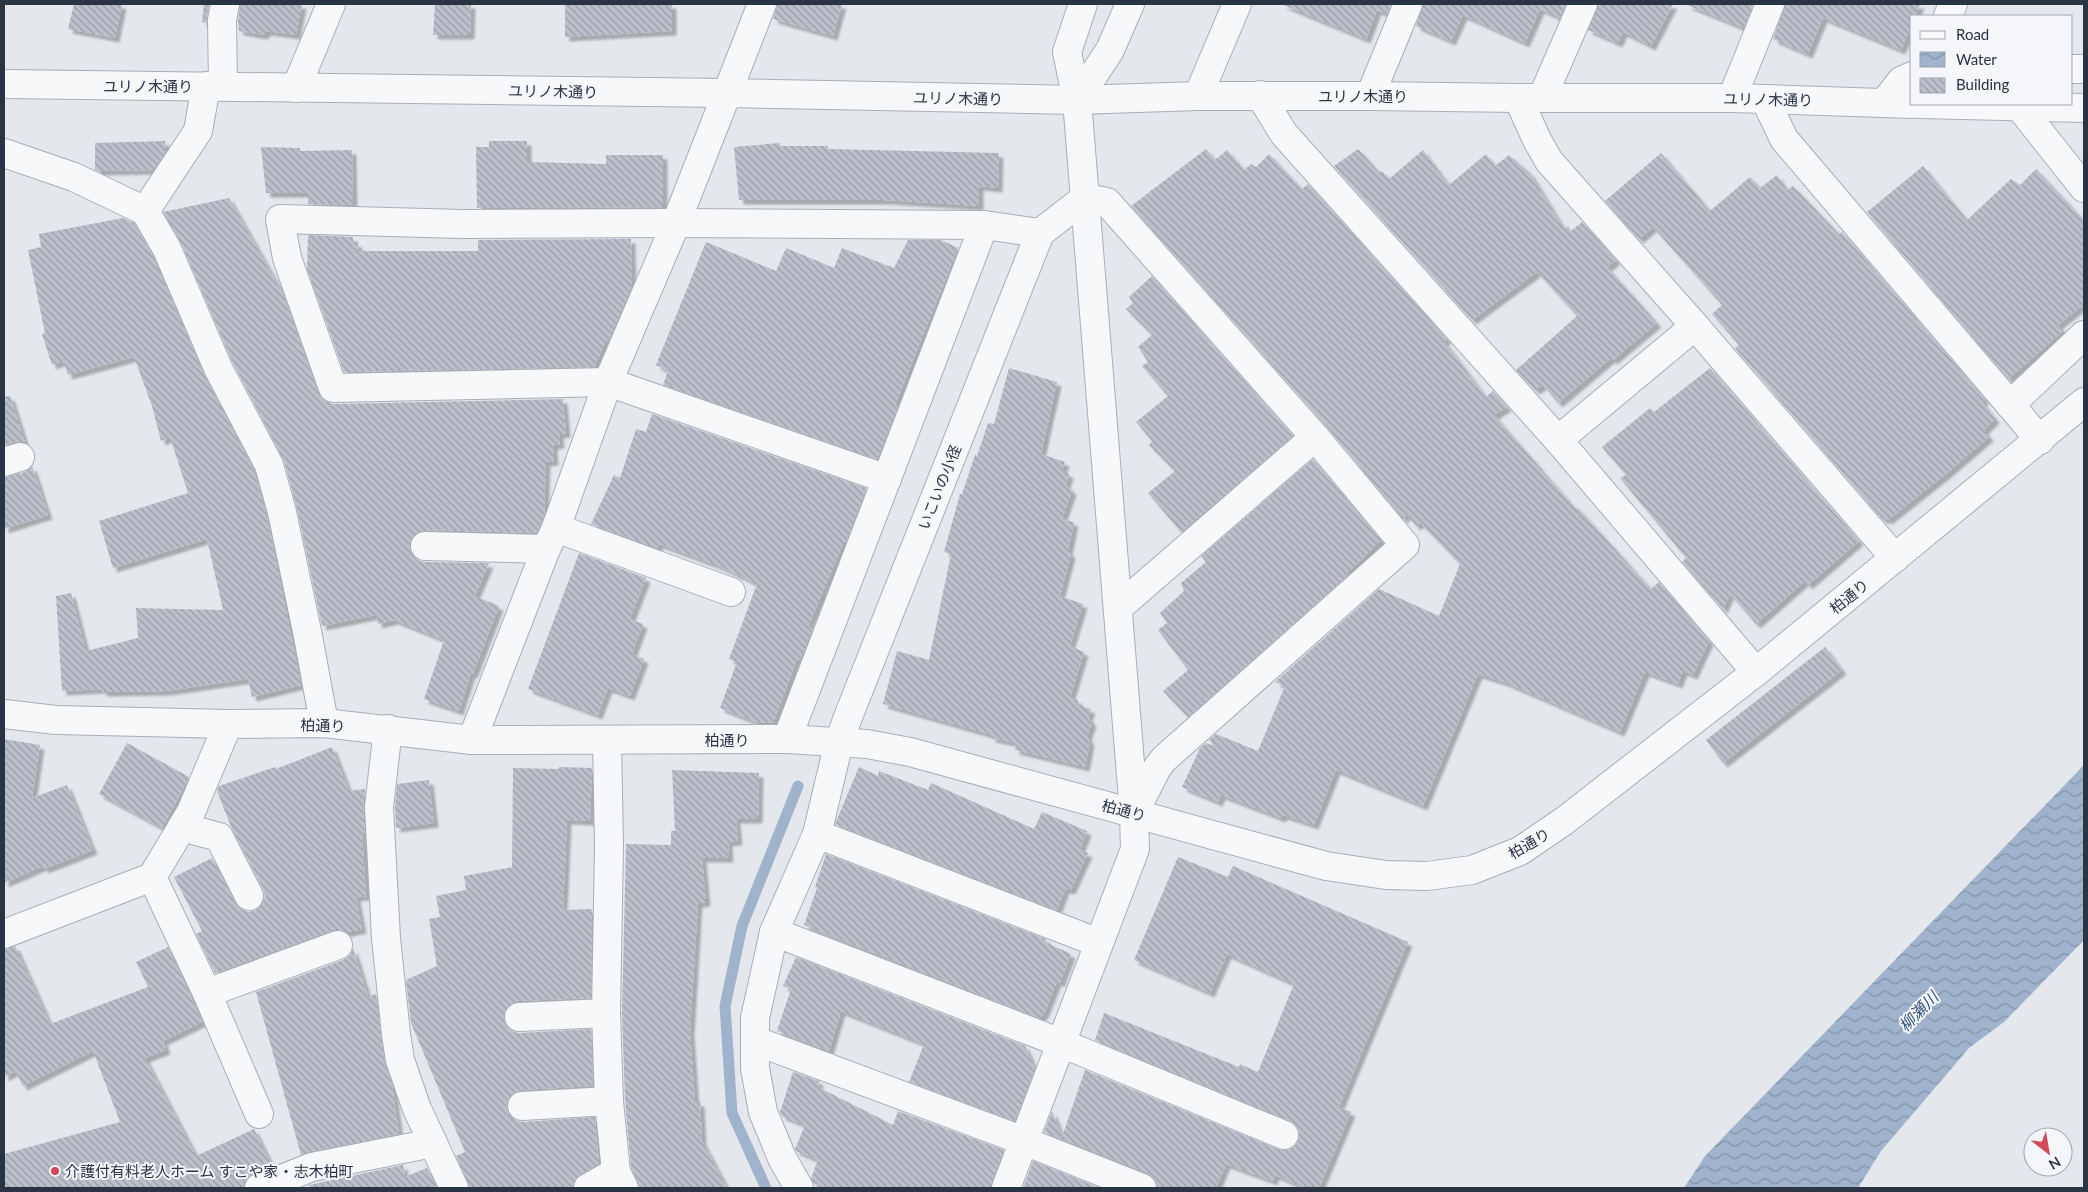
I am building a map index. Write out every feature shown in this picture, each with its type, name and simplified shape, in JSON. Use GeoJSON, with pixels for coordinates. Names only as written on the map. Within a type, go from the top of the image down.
{"type":"FeatureCollection","features":[{"type":"Feature","properties":{"kind":"street"},"geometry":{"type":"LineString","coordinates":[[145,211],[198,131],[214,86],[225,4]]}},
{"type":"Feature","properties":{"kind":"street"},"geometry":{"type":"LineString","coordinates":[[296,88],[331,4]]}},
{"type":"Feature","properties":{"kind":"street"},"geometry":{"type":"LineString","coordinates":[[472,740],[551,539],[608,382],[676,223],[762,4]]}},
{"type":"Feature","properties":{"kind":"street"},"geometry":{"type":"LineString","coordinates":[[1006,1188],[1135,848],[1134,813],[1077,100],[1067,52],[1084,4]]}},
{"type":"Feature","properties":{"kind":"street"},"geometry":{"type":"LineString","coordinates":[[1077,100],[1110,50],[1130,4]]}},
{"type":"Feature","properties":{"kind":"street"},"geometry":{"type":"LineString","coordinates":[[1198,96],[1237,4]]}},
{"type":"Feature","properties":{"kind":"street"},"geometry":{"type":"LineString","coordinates":[[1370,96],[1408,4]]}},
{"type":"Feature","properties":{"kind":"street"},"geometry":{"type":"LineString","coordinates":[[1583,4],[1530,98],[1537,140],[1549,161],[1695,326],[1895,558]]}},
{"type":"Feature","properties":{"kind":"street"},"geometry":{"type":"LineString","coordinates":[[1732,98],[1770,4]]}},
{"type":"Feature","properties":{"kind":"street"},"geometry":{"type":"LineString","coordinates":[[1884,103],[1901,81],[1910,77]]}},
{"type":"Feature","properties":{"kind":"street","name":"ユリノ木通り"},"geometry":{"type":"LineString","coordinates":[[4,84],[728,93],[1077,100],[1198,96],[1370,96],[1732,98],[1910,104]]}},
{"type":"Feature","properties":{"kind":"street"},"geometry":{"type":"LineString","coordinates":[[1260,96],[1284,134],[1558,440],[1756,672]]}},
{"type":"Feature","properties":{"kind":"street"},"geometry":{"type":"LineString","coordinates":[[1765,99],[1784,140],[2040,440]]}},
{"type":"Feature","properties":{"kind":"street"},"geometry":{"type":"LineString","coordinates":[[1970,105],[2084,108]]}},
{"type":"Feature","properties":{"kind":"street"},"geometry":{"type":"LineString","coordinates":[[2019,106],[2084,188]]}},
{"type":"Feature","properties":{"kind":"street"},"geometry":{"type":"LineString","coordinates":[[4,153],[74,177],[145,211],[167,250],[218,368],[269,465],[282,512],[324,723]]}},
{"type":"Feature","properties":{"kind":"street"},"geometry":{"type":"LineString","coordinates":[[887,479],[608,382],[333,388],[287,258],[280,219],[463,224],[984,225],[1040,233],[1085,198],[1107,202],[1315,437],[1405,544],[1164,759],[1157,768],[1134,813]]}},
{"type":"Feature","properties":{"kind":"street"},"geometry":{"type":"LineString","coordinates":[[787,739],[984,225]]}},
{"type":"Feature","properties":{"kind":"street","name":"いこいの小径"},"geometry":{"type":"LineString","coordinates":[[799,1188],[782,1158],[763,1112],[755,1068],[755,1018],[774,932],[817,834],[839,742],[1040,233]]}},
{"type":"Feature","properties":{"kind":"street"},"geometry":{"type":"LineString","coordinates":[[1558,440],[1695,326]]}},
{"type":"Feature","properties":{"kind":"street"},"geometry":{"type":"LineString","coordinates":[[2010,404],[2084,335]]}},
{"type":"Feature","properties":{"kind":"street","name":"柏通り"},"geometry":{"type":"LineString","coordinates":[[4,714],[56,720],[228,724],[324,723],[472,740],[787,739],[867,744],[910,752],[1326,866],[1386,875],[1427,876],[1472,870],[1520,851],[1564,821],[1756,672],[2084,402]]}},
{"type":"Feature","properties":{"kind":"street"},"geometry":{"type":"LineString","coordinates":[[1118,608],[1315,437]]}},
{"type":"Feature","properties":{"kind":"street"},"geometry":{"type":"LineString","coordinates":[[425,546],[551,539],[731,592]]}},
{"type":"Feature","properties":{"kind":"street"},"geometry":{"type":"LineString","coordinates":[[4,934],[152,877],[190,812],[228,724]]}},
{"type":"Feature","properties":{"kind":"street"},"geometry":{"type":"LineString","coordinates":[[388,729],[379,807],[386,938],[396,1034],[400,1060],[418,1109],[454,1188]]}},
{"type":"Feature","properties":{"kind":"street"},"geometry":{"type":"LineString","coordinates":[[588,1188],[620,1180],[609,1101],[606,1013],[609,845],[607,740]]}},
{"type":"Feature","properties":{"kind":"street"},"geometry":{"type":"LineString","coordinates":[[182,827],[219,837],[249,896]]}},
{"type":"Feature","properties":{"kind":"street"},"geometry":{"type":"LineString","coordinates":[[817,834],[1099,943]]}},
{"type":"Feature","properties":{"kind":"street"},"geometry":{"type":"LineString","coordinates":[[152,877],[207,993],[259,1114]]}},
{"type":"Feature","properties":{"kind":"street"},"geometry":{"type":"LineString","coordinates":[[774,932],[1061,1043],[1284,1135]]}},
{"type":"Feature","properties":{"kind":"street"},"geometry":{"type":"LineString","coordinates":[[207,993],[338,945]]}},
{"type":"Feature","properties":{"kind":"street"},"geometry":{"type":"LineString","coordinates":[[519,1017],[606,1013]]}},
{"type":"Feature","properties":{"kind":"street"},"geometry":{"type":"LineString","coordinates":[[756,1041],[1024,1141],[1142,1188]]}},
{"type":"Feature","properties":{"kind":"street"},"geometry":{"type":"LineString","coordinates":[[522,1106],[609,1101]]}},
{"type":"Feature","properties":{"kind":"street"},"geometry":{"type":"LineString","coordinates":[[259,1188],[312,1167],[434,1143]]}},
{"type":"Feature","properties":{"kind":"water","name":"柳瀬川"},"geometry":{"type":"Polygon","coordinates":[[[2084,765],[2084,940],[2004,1022],[1969,1048],[1881,1151],[1858,1188],[1684,1188],[1705,1156],[2084,765]]]}},
{"type":"Feature","properties":{"kind":"building"},"geometry":{"type":"Polygon","coordinates":[[[74,4],[122,4],[115,38],[68,29],[74,4]]]}},
{"type":"Feature","properties":{"kind":"building"},"geometry":{"type":"Polygon","coordinates":[[[204,4],[209,4],[206,23],[202,22],[204,4]]]}},
{"type":"Feature","properties":{"kind":"building"},"geometry":{"type":"Polygon","coordinates":[[[240,4],[302,4],[296,35],[267,31],[263,35],[239,31],[240,4]]]}},
{"type":"Feature","properties":{"kind":"building"},"geometry":{"type":"Polygon","coordinates":[[[435,4],[471,4],[470,35],[433,35],[435,4]]]}},
{"type":"Feature","properties":{"kind":"building"},"geometry":{"type":"Polygon","coordinates":[[[565,4],[672,4],[672,31],[565,37],[565,4]]]}},
{"type":"Feature","properties":{"kind":"building"},"geometry":{"type":"Polygon","coordinates":[[[777,4],[842,4],[833,36],[773,19],[777,4]]]}},
{"type":"Feature","properties":{"kind":"building"},"geometry":{"type":"Polygon","coordinates":[[[1281,4],[1391,4],[1387,14],[1377,10],[1366,39],[1281,4]]]}},
{"type":"Feature","properties":{"kind":"building"},"geometry":{"type":"Polygon","coordinates":[[[1423,4],[1566,4],[1560,18],[1540,9],[1525,43],[1463,15],[1451,41],[1416,26],[1423,4]]]}},
{"type":"Feature","properties":{"kind":"building"},"geometry":{"type":"Polygon","coordinates":[[[1598,4],[1673,4],[1651,46],[1623,32],[1618,43],[1588,30],[1598,4]]]}},
{"type":"Feature","properties":{"kind":"building"},"geometry":{"type":"Polygon","coordinates":[[[1688,4],[1753,4],[1744,28],[1688,4]]]}},
{"type":"Feature","properties":{"kind":"building"},"geometry":{"type":"Polygon","coordinates":[[[1785,4],[1920,4],[1915,15],[1910,15],[1910,29],[1901,50],[1823,18],[1808,54],[1773,39],[1785,4]]]}},
{"type":"Feature","properties":{"kind":"building"},"geometry":{"type":"Polygon","coordinates":[[[165,141],[166,151],[153,170],[95,170],[95,143],[165,141]]]}},
{"type":"Feature","properties":{"kind":"building"},"geometry":{"type":"Polygon","coordinates":[[[489,141],[527,141],[527,162],[606,164],[606,155],[663,155],[663,207],[477,208],[476,147],[489,147],[489,141]]]}},
{"type":"Feature","properties":{"kind":"building"},"geometry":{"type":"Polygon","coordinates":[[[780,143],[780,146],[828,146],[828,149],[999,153],[998,188],[979,186],[979,206],[884,200],[739,200],[734,147],[780,143]]]}},
{"type":"Feature","properties":{"kind":"building"},"geometry":{"type":"Polygon","coordinates":[[[261,147],[300,148],[300,151],[352,150],[353,205],[308,204],[308,193],[266,193],[261,147]]]}},
{"type":"Feature","properties":{"kind":"building"},"geometry":{"type":"Polygon","coordinates":[[[1206,149],[1215,160],[1227,150],[1244,170],[1251,164],[1256,167],[1269,154],[1302,189],[1308,184],[1447,339],[1444,341],[1486,397],[1493,391],[1507,407],[1494,415],[1576,509],[1578,508],[1651,589],[1659,582],[1709,641],[1693,675],[1683,671],[1678,684],[1645,672],[1620,732],[1504,682],[1478,674],[1423,806],[1336,770],[1314,825],[1283,815],[1281,818],[1221,795],[1218,802],[1182,787],[1200,748],[1206,743],[1214,746],[1209,740],[1216,734],[1258,751],[1285,686],[1275,682],[1379,589],[1439,616],[1460,564],[1420,523],[1416,526],[1407,515],[1403,519],[1327,427],[1131,206],[1206,149]]]}},
{"type":"Feature","properties":{"kind":"building"},"geometry":{"type":"Polygon","coordinates":[[[1358,149],[1380,173],[1382,171],[1389,179],[1423,150],[1449,185],[1486,154],[1495,166],[1509,155],[1530,173],[1564,229],[1568,226],[1571,231],[1582,222],[1616,260],[1607,267],[1657,323],[1613,360],[1611,358],[1558,403],[1543,385],[1535,390],[1516,370],[1577,316],[1537,272],[1472,320],[1334,166],[1358,149]]]}},
{"type":"Feature","properties":{"kind":"building"},"geometry":{"type":"Polygon","coordinates":[[[1661,153],[1710,211],[1750,177],[1760,188],[1777,175],[1787,190],[1793,186],[1839,234],[1842,232],[1985,399],[1982,402],[1995,419],[1984,430],[1989,437],[1888,520],[1885,518],[1883,520],[1735,348],[1739,345],[1712,314],[1722,305],[1653,227],[1639,239],[1605,201],[1661,153]]]}},
{"type":"Feature","properties":{"kind":"building"},"geometry":{"type":"Polygon","coordinates":[[[1923,166],[1967,220],[2011,179],[2020,185],[2036,169],[2084,220],[2084,304],[2058,325],[2063,331],[2008,379],[1867,212],[1923,166]]]}},
{"type":"Feature","properties":{"kind":"building"},"geometry":{"type":"Polygon","coordinates":[[[229,198],[284,296],[318,393],[325,401],[333,404],[563,399],[566,433],[559,434],[560,444],[553,445],[554,461],[546,462],[544,516],[536,533],[425,530],[411,538],[409,545],[411,553],[417,560],[425,562],[489,563],[475,596],[499,606],[473,674],[471,673],[459,711],[424,699],[444,640],[394,620],[378,624],[376,615],[322,626],[297,509],[284,461],[232,361],[181,243],[163,212],[229,198]]]}},
{"type":"Feature","properties":{"kind":"building"},"geometry":{"type":"Polygon","coordinates":[[[123,218],[134,223],[153,256],[204,374],[254,471],[267,516],[301,685],[252,697],[248,679],[167,691],[103,692],[102,689],[62,691],[56,596],[71,593],[86,651],[138,638],[136,608],[223,610],[207,539],[113,568],[99,521],[188,493],[170,437],[161,441],[152,406],[134,357],[68,375],[63,361],[52,365],[42,334],[45,333],[28,250],[41,247],[39,234],[123,218]]]}},
{"type":"Feature","properties":{"kind":"building"},"geometry":{"type":"Polygon","coordinates":[[[308,235],[353,237],[353,243],[358,243],[358,251],[478,251],[478,240],[631,239],[632,286],[608,341],[606,340],[594,367],[344,372],[307,269],[308,235]]]}},
{"type":"Feature","properties":{"kind":"building"},"geometry":{"type":"Polygon","coordinates":[[[908,240],[941,240],[958,248],[895,405],[898,406],[877,459],[663,385],[668,371],[656,365],[706,242],[776,271],[786,248],[834,268],[842,248],[894,268],[908,240]]]}},
{"type":"Feature","properties":{"kind":"building"},"geometry":{"type":"Polygon","coordinates":[[[1152,276],[1293,436],[1181,532],[1148,493],[1175,471],[1149,445],[1152,441],[1136,422],[1168,396],[1142,366],[1148,362],[1138,347],[1152,335],[1126,309],[1133,303],[1129,297],[1152,276]]]}},
{"type":"Feature","properties":{"kind":"building"},"geometry":{"type":"Polygon","coordinates":[[[1009,368],[1057,382],[1041,454],[1065,462],[1062,470],[1069,474],[1066,485],[1072,491],[1062,519],[1074,522],[1068,551],[1071,554],[1060,596],[1083,604],[1070,646],[1084,652],[1070,698],[1078,700],[1078,705],[1091,709],[1088,717],[1092,723],[1087,736],[1090,742],[1085,767],[1015,750],[1016,743],[991,738],[992,735],[883,704],[897,651],[929,660],[951,554],[944,552],[960,494],[962,494],[975,455],[977,456],[988,423],[994,424],[1009,368]]]}},
{"type":"Feature","properties":{"kind":"building"},"geometry":{"type":"Polygon","coordinates":[[[1710,368],[1859,541],[1808,585],[1805,581],[1756,624],[1730,594],[1723,609],[1682,562],[1686,558],[1620,478],[1626,475],[1602,447],[1650,408],[1654,412],[1710,368]]]}},
{"type":"Feature","properties":{"kind":"building"},"geometry":{"type":"Polygon","coordinates":[[[10,396],[25,443],[16,442],[4,446],[4,397],[10,396]]]}},
{"type":"Feature","properties":{"kind":"building"},"geometry":{"type":"Polygon","coordinates":[[[652,414],[866,488],[846,542],[844,541],[808,627],[812,629],[800,660],[797,659],[773,723],[759,723],[720,708],[737,662],[729,659],[757,584],[719,566],[659,544],[657,548],[591,524],[614,475],[620,478],[636,429],[646,432],[652,414]]]}},
{"type":"Feature","properties":{"kind":"building"},"geometry":{"type":"Polygon","coordinates":[[[1313,459],[1381,540],[1346,574],[1348,575],[1188,717],[1163,691],[1188,670],[1158,630],[1167,623],[1160,613],[1184,591],[1181,583],[1206,562],[1201,556],[1313,459]]]}},
{"type":"Feature","properties":{"kind":"building"},"geometry":{"type":"Polygon","coordinates":[[[32,466],[48,515],[4,529],[4,477],[25,472],[32,466]]]}},
{"type":"Feature","properties":{"kind":"building"},"geometry":{"type":"Polygon","coordinates":[[[579,553],[646,578],[630,619],[643,624],[632,654],[644,659],[630,696],[608,688],[598,715],[528,689],[579,553]]]}},
{"type":"Feature","properties":{"kind":"building"},"geometry":{"type":"Polygon","coordinates":[[[1825,647],[1842,670],[1723,763],[1706,740],[1825,647]]]}},
{"type":"Feature","properties":{"kind":"building"},"geometry":{"type":"Polygon","coordinates":[[[4,739],[40,745],[32,798],[67,785],[93,850],[44,869],[43,866],[4,883],[4,739]]]}},
{"type":"Feature","properties":{"kind":"building"},"geometry":{"type":"Polygon","coordinates":[[[127,743],[189,777],[162,828],[99,794],[127,743]]]}},
{"type":"Feature","properties":{"kind":"building"},"geometry":{"type":"Polygon","coordinates":[[[332,747],[349,791],[365,789],[363,808],[365,833],[362,833],[366,896],[356,897],[362,929],[348,933],[341,930],[333,930],[215,973],[196,934],[202,931],[174,877],[212,858],[240,909],[248,912],[256,910],[262,904],[265,896],[232,829],[217,791],[219,786],[275,767],[276,769],[332,747]]]}},
{"type":"Feature","properties":{"kind":"building"},"geometry":{"type":"Polygon","coordinates":[[[559,767],[592,768],[590,821],[567,820],[563,910],[592,909],[591,998],[518,1001],[505,1009],[503,1018],[511,1031],[519,1033],[591,1029],[593,1086],[521,1090],[514,1093],[508,1099],[506,1107],[509,1114],[515,1120],[522,1122],[595,1117],[599,1163],[580,1175],[574,1181],[572,1188],[469,1188],[456,1156],[465,1152],[411,1023],[406,980],[437,966],[429,919],[440,917],[436,896],[466,890],[464,876],[512,867],[513,768],[559,769],[559,767]]]}},
{"type":"Feature","properties":{"kind":"building"},"geometry":{"type":"Polygon","coordinates":[[[859,767],[878,776],[879,771],[928,790],[931,783],[1034,829],[1042,812],[1087,831],[1080,850],[1088,853],[1071,890],[1065,889],[1057,910],[835,824],[859,767]]]}},
{"type":"Feature","properties":{"kind":"building"},"geometry":{"type":"Polygon","coordinates":[[[672,770],[759,773],[758,819],[736,819],[738,841],[728,842],[729,858],[702,858],[706,902],[698,903],[690,1031],[695,1102],[700,1102],[702,1141],[727,1188],[640,1188],[631,1168],[625,1100],[622,1013],[626,844],[671,845],[671,831],[675,831],[672,770]]]}},
{"type":"Feature","properties":{"kind":"building"},"geometry":{"type":"Polygon","coordinates":[[[429,780],[434,823],[396,828],[397,784],[429,780]]]}},
{"type":"Feature","properties":{"kind":"building"},"geometry":{"type":"Polygon","coordinates":[[[826,854],[1046,939],[1045,942],[1071,954],[1060,983],[1057,981],[1044,1014],[1039,1018],[804,925],[826,854]]]}},
{"type":"Feature","properties":{"kind":"building"},"geometry":{"type":"Polygon","coordinates":[[[1178,857],[1228,877],[1233,866],[1408,942],[1339,1107],[1351,1112],[1319,1188],[1305,1188],[1275,1175],[1273,1181],[1226,1164],[1216,1188],[1157,1188],[1155,1179],[1148,1173],[1044,1132],[1052,1111],[1062,1137],[1085,1070],[1278,1149],[1287,1150],[1294,1147],[1298,1141],[1299,1132],[1296,1125],[1290,1121],[1095,1040],[1104,1013],[1239,1067],[1240,1064],[1258,1072],[1294,984],[1227,954],[1210,993],[1134,960],[1178,857]]]}},
{"type":"Feature","properties":{"kind":"building"},"geometry":{"type":"Polygon","coordinates":[[[15,946],[50,1024],[148,987],[136,962],[168,947],[202,1022],[163,1041],[166,1050],[145,1058],[196,1156],[254,1129],[272,1166],[247,1178],[244,1188],[4,1188],[4,1154],[120,1122],[93,1051],[23,1086],[15,1071],[4,1077],[4,949],[15,946]]]}},
{"type":"Feature","properties":{"kind":"building"},"geometry":{"type":"Polygon","coordinates":[[[353,948],[368,997],[376,994],[385,1063],[392,1084],[399,1134],[301,1155],[256,992],[343,960],[350,955],[353,948]]]}},
{"type":"Feature","properties":{"kind":"building"},"geometry":{"type":"Polygon","coordinates":[[[796,957],[1025,1046],[1035,1069],[1015,1121],[909,1082],[924,1044],[841,1011],[829,1051],[777,1031],[791,989],[783,986],[796,957]]]}},
{"type":"Feature","properties":{"kind":"building"},"geometry":{"type":"Polygon","coordinates":[[[793,1072],[819,1081],[818,1087],[893,1125],[898,1111],[1004,1150],[991,1188],[828,1188],[813,1183],[811,1178],[818,1160],[795,1149],[805,1125],[782,1116],[780,1112],[793,1072]]]}},
{"type":"Feature","properties":{"kind":"building"},"geometry":{"type":"Polygon","coordinates":[[[1033,1161],[1100,1188],[1023,1188],[1033,1161]]]}},
{"type":"Feature","properties":{"kind":"building"},"geometry":{"type":"Polygon","coordinates":[[[403,1165],[405,1177],[427,1168],[437,1188],[310,1188],[309,1185],[403,1165]]]}},
{"type":"Feature","properties":{"kind":"waterway"},"geometry":{"type":"LineString","coordinates":[[766,1188],[732,1113],[725,1006],[742,926],[798,786]]}},
{"type":"Feature","properties":{"kind":"place","name":"介護付有料老人ホーム すこや家・志木柏町"},"geometry":{"type":"Point","coordinates":[55,1171]}}]}
